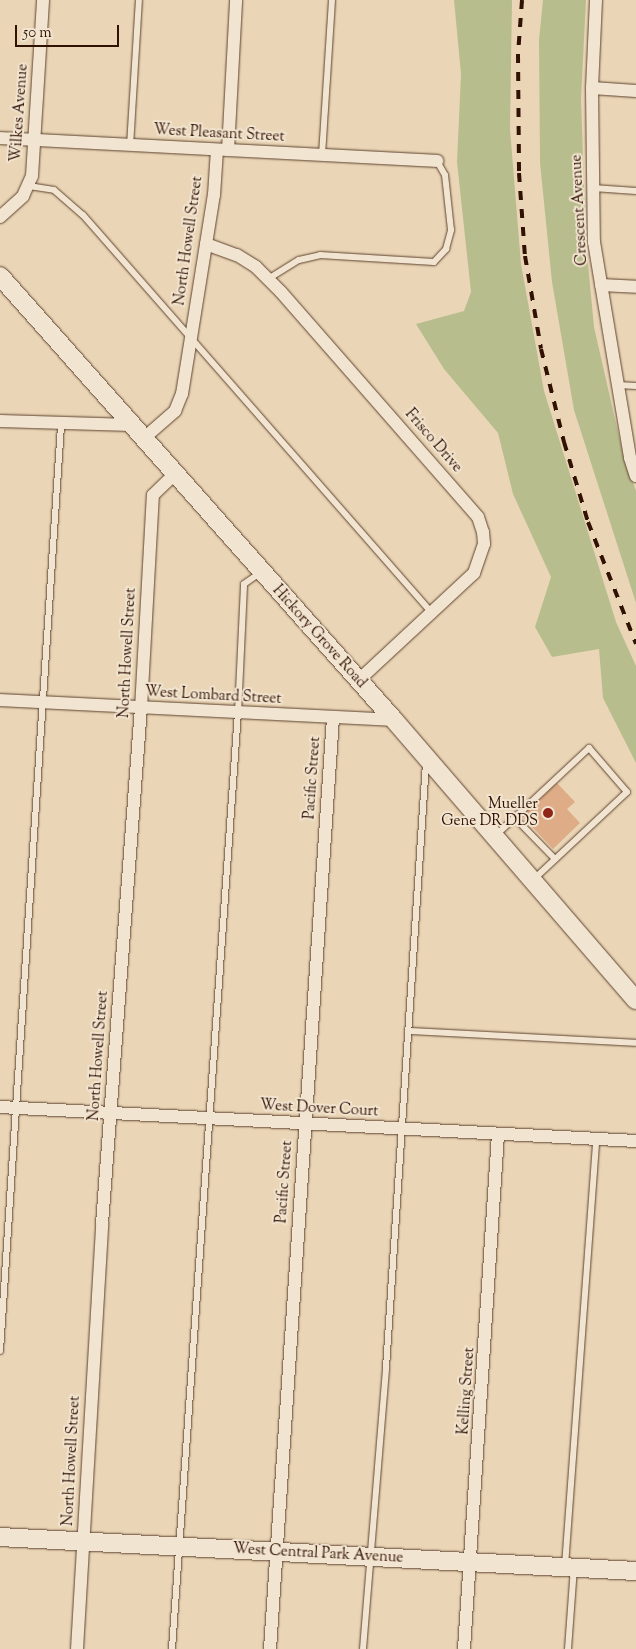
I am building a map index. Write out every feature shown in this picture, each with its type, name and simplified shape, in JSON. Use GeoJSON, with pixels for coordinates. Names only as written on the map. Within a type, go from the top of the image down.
{"type":"FeatureCollection","features":[{"type":"Feature","properties":{"kind":"main road","name":"Hickory Grove Road"},"geometry":{"type":"LineString","coordinates":[[0,276],[260,573],[394,720],[531,882],[636,999]]}},
{"type":"Feature","properties":{"kind":"main road","name":"West Central Park Avenue"},"geometry":{"type":"LineString","coordinates":[[0,1537],[636,1571]]}},
{"type":"Feature","properties":{"kind":"street","name":"Wilkes Avenue"},"geometry":{"type":"LineString","coordinates":[[29,186],[36,140],[43,0]]}},
{"type":"Feature","properties":{"kind":"street","name":"North Howell Street"},"geometry":{"type":"LineString","coordinates":[[143,440],[175,411],[182,394],[223,150],[236,0]]}},
{"type":"Feature","properties":{"kind":"street","name":"Crescent Avenue"},"geometry":{"type":"LineString","coordinates":[[596,0],[592,88],[594,242],[630,458],[636,476]]}},
{"type":"Feature","properties":{"kind":"street"},"geometry":{"type":"LineString","coordinates":[[592,88],[636,91]]}},
{"type":"Feature","properties":{"kind":"street","name":"West Pleasant Street"},"geometry":{"type":"LineString","coordinates":[[0,138],[437,161]]}},
{"type":"Feature","properties":{"kind":"street"},"geometry":{"type":"LineString","coordinates":[[0,217],[23,196],[29,186]]}},
{"type":"Feature","properties":{"kind":"street","name":"Frisco Drive"},"geometry":{"type":"LineString","coordinates":[[206,244],[237,255],[268,280],[478,517],[484,544],[474,573],[433,614],[358,680]]}},
{"type":"Feature","properties":{"kind":"street"},"geometry":{"type":"LineString","coordinates":[[602,285],[636,287]]}},
{"type":"Feature","properties":{"kind":"street"},"geometry":{"type":"LineString","coordinates":[[0,421],[61,425],[131,425]]}},
{"type":"Feature","properties":{"kind":"street","name":"North Howell Street"},"geometry":{"type":"LineString","coordinates":[[77,1649],[111,1114],[141,708],[153,495],[174,475]]}},
{"type":"Feature","properties":{"kind":"street","name":"West Lombard Street"},"geometry":{"type":"LineString","coordinates":[[0,700],[394,720]]}},
{"type":"Feature","properties":{"kind":"street","name":"Pacific Street"},"geometry":{"type":"LineString","coordinates":[[270,1649],[333,718]]}},
{"type":"Feature","properties":{"kind":"street","name":"West Dover Court"},"geometry":{"type":"LineString","coordinates":[[0,1107],[305,1125],[636,1141]]}},
{"type":"Feature","properties":{"kind":"street","name":"Kelling Street"},"geometry":{"type":"LineString","coordinates":[[464,1649],[498,1135]]}},
{"type":"Feature","properties":{"kind":"lane"},"geometry":{"type":"LineString","coordinates":[[130,146],[140,0]]}},
{"type":"Feature","properties":{"kind":"lane"},"geometry":{"type":"LineString","coordinates":[[322,155],[332,0]]}},
{"type":"Feature","properties":{"kind":"lane"},"geometry":{"type":"LineString","coordinates":[[268,280],[299,260],[320,255],[434,262],[446,248],[451,230],[447,182],[437,161]]}},
{"type":"Feature","properties":{"kind":"lane"},"geometry":{"type":"LineString","coordinates":[[29,186],[54,190],[65,198],[191,338],[433,614]]}},
{"type":"Feature","properties":{"kind":"lane"},"geometry":{"type":"LineString","coordinates":[[593,188],[636,191]]}},
{"type":"Feature","properties":{"kind":"lane"},"geometry":{"type":"LineString","coordinates":[[618,385],[636,386]]}},
{"type":"Feature","properties":{"kind":"lane"},"geometry":{"type":"LineString","coordinates":[[0,1352],[61,425]]}},
{"type":"Feature","properties":{"kind":"lane"},"geometry":{"type":"LineString","coordinates":[[172,1649],[207,1119],[238,713],[244,584],[260,573]]}},
{"type":"Feature","properties":{"kind":"lane"},"geometry":{"type":"LineString","coordinates":[[493,838],[589,748],[627,792],[531,882]]}},
{"type":"Feature","properties":{"kind":"lane"},"geometry":{"type":"LineString","coordinates":[[364,1649],[409,1031],[426,760]]}},
{"type":"Feature","properties":{"kind":"lane"},"geometry":{"type":"LineString","coordinates":[[514,817],[555,859]]}},
{"type":"Feature","properties":{"kind":"lane"},"geometry":{"type":"LineString","coordinates":[[409,1031],[636,1043]]}},
{"type":"Feature","properties":{"kind":"lane"},"geometry":{"type":"LineString","coordinates":[[568,1649],[570,1568],[596,1140]]}},
{"type":"Feature","properties":{"kind":"green space"},"geometry":{"type":"Polygon","coordinates":[[[454,0],[512,0],[510,129],[521,264],[544,391],[616,622],[636,666],[636,763],[603,698],[599,649],[552,657],[535,627],[551,577],[513,494],[498,433],[444,369],[416,324],[464,311],[471,292],[457,162],[461,74],[454,0]]]}},
{"type":"Feature","properties":{"kind":"green space"},"geometry":{"type":"Polygon","coordinates":[[[543,0],[586,0],[581,99],[586,243],[594,327],[623,454],[636,491],[636,603],[574,410],[552,282],[540,163],[539,40],[543,0]]]}},
{"type":"Feature","properties":{"kind":"building","name":"Mueller Gene DR DDS"},"geometry":{"type":"Polygon","coordinates":[[[557,783],[575,802],[567,809],[580,823],[553,849],[522,816],[557,783]]]}},
{"type":"Feature","properties":{"kind":"railway"},"geometry":{"type":"LineString","coordinates":[[522,0],[518,54],[519,173],[525,256],[541,349],[564,442],[588,522],[636,644]]}},
{"type":"Feature","properties":{"kind":"place","name":"Mueller Gene DR DDS"},"geometry":{"type":"Point","coordinates":[548,813]}}]}
